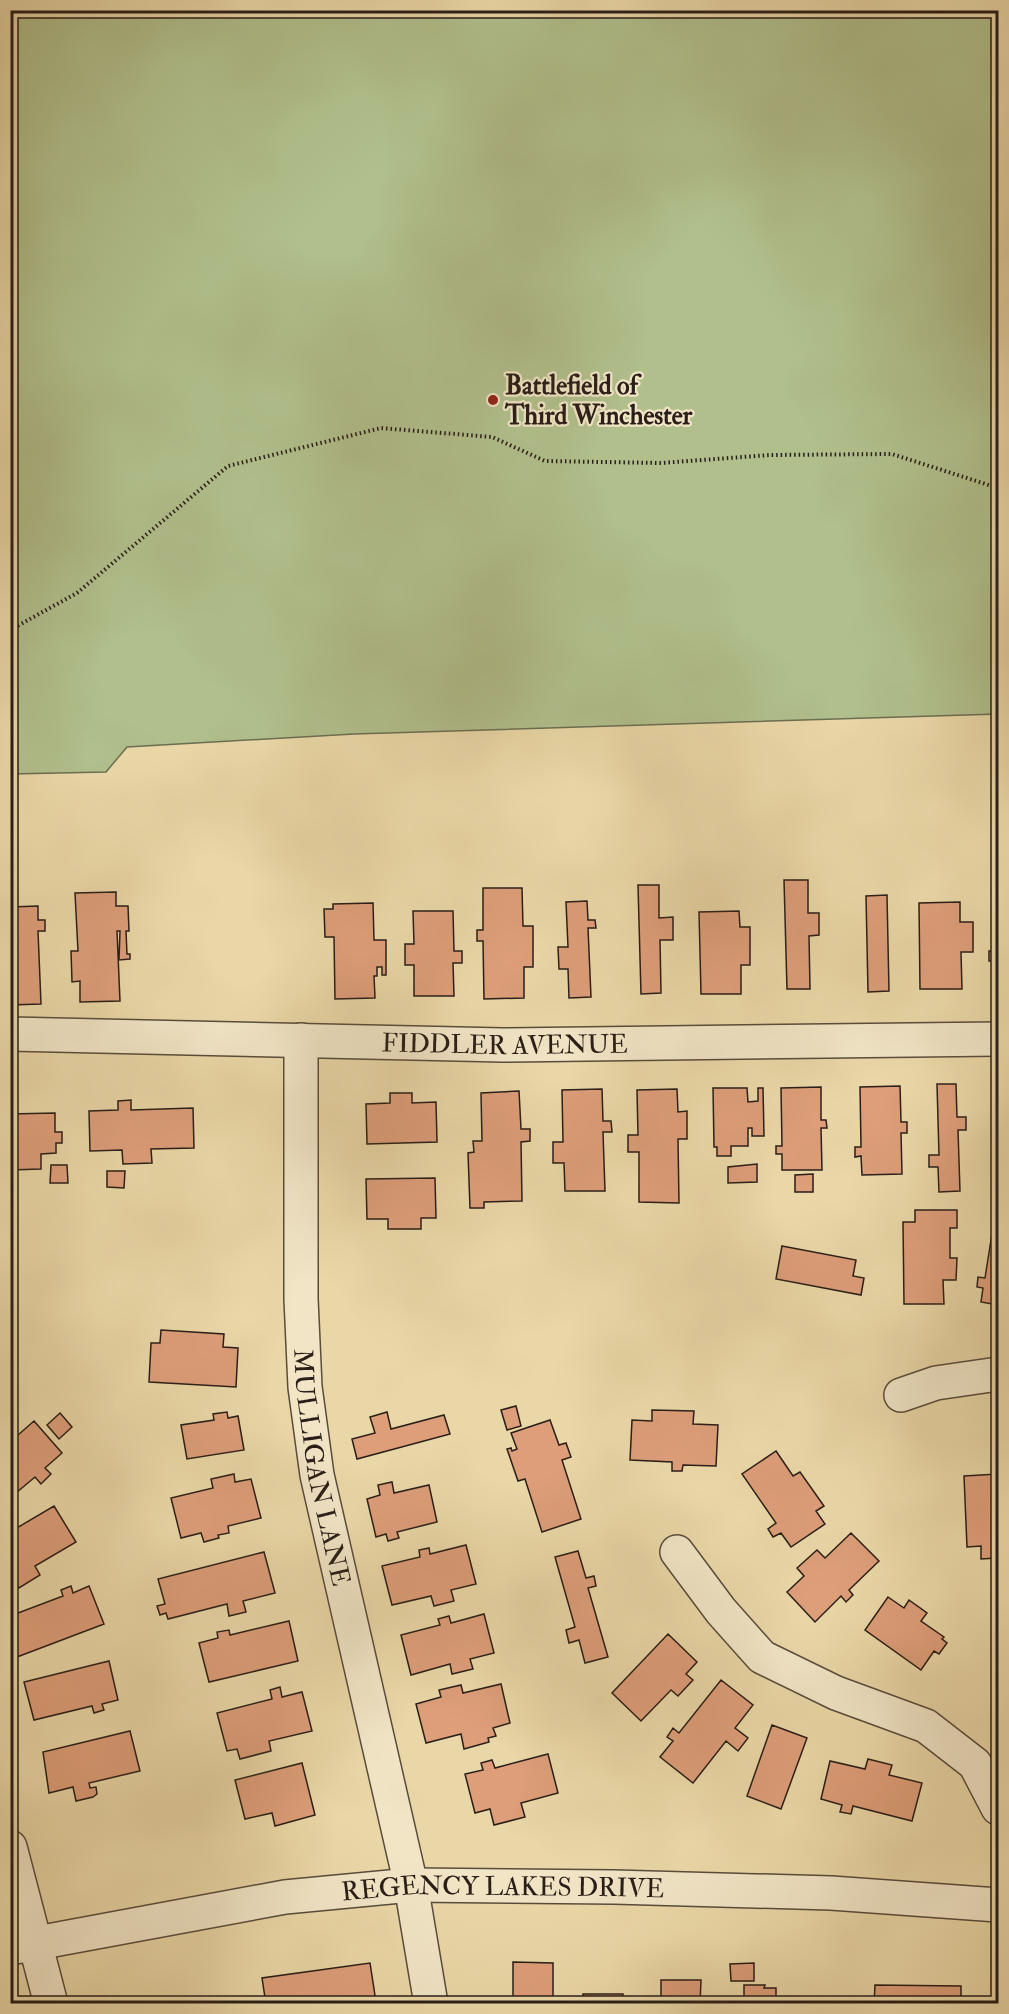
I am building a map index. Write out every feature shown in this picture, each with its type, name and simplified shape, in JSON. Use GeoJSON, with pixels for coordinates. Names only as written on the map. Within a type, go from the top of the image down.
{"type":"FeatureCollection","features":[{"type":"Feature","properties":{"kind":"street","name":"FIDDLER AVENUE"},"geometry":{"type":"LineString","coordinates":[[10,1034],[503,1045],[999,1039]]}},
{"type":"Feature","properties":{"kind":"street","name":"MULLIGAN LANE"},"geometry":{"type":"LineString","coordinates":[[301,1040],[301,1299],[305,1387],[317,1475],[411,1885],[431,2004]]}},
{"type":"Feature","properties":{"kind":"street"},"geometry":{"type":"LineString","coordinates":[[901,1395],[936,1383],[999,1374]]}},
{"type":"Feature","properties":{"kind":"street"},"geometry":{"type":"LineString","coordinates":[[677,1552],[721,1611],[762,1657],[836,1693],[926,1726],[975,1764],[999,1808]]}},
{"type":"Feature","properties":{"kind":"street"},"geometry":{"type":"LineString","coordinates":[[10,1848],[22,1946],[51,2004]]}},
{"type":"Feature","properties":{"kind":"street","name":"REGENCY LAKES DRIVE"},"geometry":{"type":"LineString","coordinates":[[22,1946],[285,1897],[411,1885],[614,1887],[831,1893],[999,1905]]}},
{"type":"Feature","properties":{"kind":"path"},"geometry":{"type":"LineString","coordinates":[[10,630],[77,592],[228,466],[381,428],[492,437],[545,461],[661,463],[770,455],[892,454],[999,488]]}},
{"type":"Feature","properties":{"kind":"green space"},"geometry":{"type":"Polygon","coordinates":[[[10,11],[998,11],[998,714],[354,734],[127,747],[106,772],[11,774],[10,11]]]}},
{"type":"Feature","properties":{"kind":"building"},"geometry":{"type":"Polygon","coordinates":[[[784,880],[808,880],[808,913],[819,913],[819,935],[809,936],[810,989],[787,989],[784,880]]]}},
{"type":"Feature","properties":{"kind":"building"},"geometry":{"type":"Polygon","coordinates":[[[638,885],[659,885],[659,918],[673,917],[673,940],[660,940],[661,993],[641,994],[638,885]]]}},
{"type":"Feature","properties":{"kind":"building"},"geometry":{"type":"Polygon","coordinates":[[[483,888],[522,888],[523,926],[533,926],[533,967],[524,967],[524,998],[484,999],[483,941],[477,941],[477,930],[483,930],[483,888]]]}},
{"type":"Feature","properties":{"kind":"building"},"geometry":{"type":"Polygon","coordinates":[[[116,892],[116,906],[128,906],[129,931],[126,931],[127,954],[130,954],[130,959],[119,960],[120,931],[117,931],[120,1001],[80,1002],[80,981],[72,982],[71,951],[78,951],[75,893],[116,892]]]}},
{"type":"Feature","properties":{"kind":"building"},"geometry":{"type":"Polygon","coordinates":[[[887,895],[889,991],[868,992],[866,896],[887,895]]]}},
{"type":"Feature","properties":{"kind":"building"},"geometry":{"type":"Polygon","coordinates":[[[587,901],[588,920],[595,920],[596,928],[588,928],[591,997],[569,998],[568,969],[559,969],[558,947],[568,947],[566,902],[587,901]]]}},
{"type":"Feature","properties":{"kind":"building"},"geometry":{"type":"Polygon","coordinates":[[[960,902],[960,922],[973,922],[973,952],[961,952],[962,989],[920,989],[919,903],[960,902]]]}},
{"type":"Feature","properties":{"kind":"building"},"geometry":{"type":"Polygon","coordinates":[[[373,903],[374,940],[386,940],[386,975],[382,975],[382,967],[377,967],[377,976],[374,976],[375,998],[335,999],[334,937],[325,937],[324,909],[333,909],[333,904],[373,903]]]}},
{"type":"Feature","properties":{"kind":"building"},"geometry":{"type":"Polygon","coordinates":[[[38,906],[38,920],[45,920],[45,931],[38,931],[41,1004],[10,1005],[10,907],[38,906]]]}},
{"type":"Feature","properties":{"kind":"building"},"geometry":{"type":"Polygon","coordinates":[[[413,911],[453,911],[454,951],[462,951],[462,963],[453,963],[454,996],[414,996],[414,965],[405,965],[405,944],[414,944],[413,911]]]}},
{"type":"Feature","properties":{"kind":"building"},"geometry":{"type":"Polygon","coordinates":[[[739,911],[740,927],[750,927],[750,965],[741,965],[741,994],[701,994],[699,912],[739,911]]]}},
{"type":"Feature","properties":{"kind":"building"},"geometry":{"type":"Polygon","coordinates":[[[989,951],[998,951],[998,961],[989,961],[989,951]]]}},
{"type":"Feature","properties":{"kind":"building"},"geometry":{"type":"Polygon","coordinates":[[[937,1084],[956,1084],[957,1117],[966,1117],[966,1130],[958,1130],[960,1191],[939,1192],[938,1167],[929,1167],[929,1155],[939,1155],[937,1084]]]}},
{"type":"Feature","properties":{"kind":"building"},"geometry":{"type":"Polygon","coordinates":[[[900,1086],[901,1122],[907,1122],[907,1133],[901,1133],[902,1174],[862,1175],[861,1156],[855,1157],[855,1147],[861,1147],[860,1087],[900,1086]]]}},
{"type":"Feature","properties":{"kind":"building"},"geometry":{"type":"Polygon","coordinates":[[[821,1087],[821,1120],[826,1120],[827,1128],[821,1128],[822,1170],[782,1170],[782,1154],[776,1154],[776,1146],[782,1146],[781,1088],[821,1087]]]}},
{"type":"Feature","properties":{"kind":"building"},"geometry":{"type":"Polygon","coordinates":[[[713,1088],[747,1088],[748,1102],[758,1101],[758,1088],[763,1088],[764,1136],[752,1136],[752,1128],[748,1128],[748,1146],[731,1146],[731,1156],[717,1156],[717,1147],[714,1147],[713,1088]]]}},
{"type":"Feature","properties":{"kind":"building"},"geometry":{"type":"Polygon","coordinates":[[[602,1089],[603,1121],[611,1121],[612,1132],[603,1132],[605,1191],[565,1191],[564,1163],[553,1163],[553,1142],[563,1142],[562,1090],[602,1089]]]}},
{"type":"Feature","properties":{"kind":"building"},"geometry":{"type":"Polygon","coordinates":[[[677,1089],[678,1112],[687,1111],[687,1139],[678,1139],[679,1203],[639,1202],[639,1152],[628,1152],[628,1135],[638,1135],[637,1090],[677,1089]]]}},
{"type":"Feature","properties":{"kind":"building"},"geometry":{"type":"Polygon","coordinates":[[[519,1091],[521,1129],[530,1129],[530,1141],[521,1142],[522,1201],[484,1202],[484,1208],[470,1208],[468,1153],[474,1152],[473,1141],[482,1141],[481,1093],[519,1091]]]}},
{"type":"Feature","properties":{"kind":"building"},"geometry":{"type":"Polygon","coordinates":[[[390,1093],[412,1093],[412,1103],[436,1102],[437,1142],[367,1144],[366,1104],[390,1103],[390,1093]]]}},
{"type":"Feature","properties":{"kind":"building"},"geometry":{"type":"Polygon","coordinates":[[[131,1100],[131,1110],[193,1108],[194,1148],[151,1149],[152,1163],[123,1164],[122,1150],[90,1151],[89,1111],[118,1110],[118,1101],[131,1100]]]}},
{"type":"Feature","properties":{"kind":"building"},"geometry":{"type":"Polygon","coordinates":[[[55,1113],[55,1132],[62,1132],[62,1143],[56,1143],[56,1153],[41,1154],[41,1169],[10,1170],[10,1114],[55,1113]]]}},
{"type":"Feature","properties":{"kind":"building"},"geometry":{"type":"Polygon","coordinates":[[[757,1164],[757,1182],[728,1183],[728,1167],[757,1164]]]}},
{"type":"Feature","properties":{"kind":"building"},"geometry":{"type":"Polygon","coordinates":[[[51,1165],[67,1165],[68,1183],[50,1183],[51,1165]]]}},
{"type":"Feature","properties":{"kind":"building"},"geometry":{"type":"Polygon","coordinates":[[[107,1171],[125,1171],[124,1188],[107,1187],[107,1171]]]}},
{"type":"Feature","properties":{"kind":"building"},"geometry":{"type":"Polygon","coordinates":[[[813,1174],[813,1192],[795,1192],[795,1175],[813,1174]]]}},
{"type":"Feature","properties":{"kind":"building"},"geometry":{"type":"Polygon","coordinates":[[[435,1178],[436,1218],[421,1218],[421,1229],[388,1229],[388,1219],[367,1219],[366,1179],[435,1178]]]}},
{"type":"Feature","properties":{"kind":"building"},"geometry":{"type":"Polygon","coordinates":[[[915,1210],[957,1210],[957,1228],[950,1228],[950,1258],[957,1258],[956,1280],[943,1280],[944,1304],[904,1304],[903,1222],[915,1222],[915,1210]]]}},
{"type":"Feature","properties":{"kind":"building"},"geometry":{"type":"Polygon","coordinates":[[[994,1221],[998,1222],[998,1305],[981,1302],[983,1288],[977,1287],[978,1277],[985,1278],[994,1221]]]}},
{"type":"Feature","properties":{"kind":"building"},"geometry":{"type":"Polygon","coordinates":[[[782,1246],[856,1260],[853,1276],[864,1278],[861,1295],[776,1279],[782,1246]]]}},
{"type":"Feature","properties":{"kind":"building"},"geometry":{"type":"Polygon","coordinates":[[[161,1330],[224,1334],[223,1347],[238,1348],[236,1387],[149,1382],[151,1343],[160,1343],[161,1330]]]}},
{"type":"Feature","properties":{"kind":"building"},"geometry":{"type":"Polygon","coordinates":[[[516,1406],[521,1426],[507,1430],[501,1410],[516,1406]]]}},
{"type":"Feature","properties":{"kind":"building"},"geometry":{"type":"Polygon","coordinates":[[[652,1410],[694,1411],[693,1424],[718,1425],[716,1466],[683,1465],[682,1471],[672,1471],[672,1462],[630,1460],[632,1420],[652,1421],[652,1410]]]}},
{"type":"Feature","properties":{"kind":"building"},"geometry":{"type":"Polygon","coordinates":[[[227,1412],[228,1418],[238,1416],[244,1450],[187,1459],[181,1425],[214,1420],[213,1414],[227,1412]]]}},
{"type":"Feature","properties":{"kind":"building"},"geometry":{"type":"Polygon","coordinates":[[[387,1412],[391,1429],[444,1415],[450,1434],[357,1459],[352,1439],[375,1433],[370,1417],[387,1412]]]}},
{"type":"Feature","properties":{"kind":"building"},"geometry":{"type":"Polygon","coordinates":[[[60,1413],[72,1427],[59,1439],[47,1425],[60,1413]]]}},
{"type":"Feature","properties":{"kind":"building"},"geometry":{"type":"Polygon","coordinates":[[[550,1420],[559,1445],[566,1443],[571,1457],[562,1460],[581,1519],[542,1532],[525,1479],[518,1481],[507,1449],[511,1448],[512,1451],[517,1449],[511,1433],[550,1420]]]}},
{"type":"Feature","properties":{"kind":"building"},"geometry":{"type":"Polygon","coordinates":[[[34,1421],[62,1453],[45,1468],[51,1474],[41,1484],[35,1477],[10,1498],[10,1442],[34,1421]]]}},
{"type":"Feature","properties":{"kind":"building"},"geometry":{"type":"Polygon","coordinates":[[[776,1451],[793,1476],[800,1472],[824,1506],[816,1511],[825,1524],[791,1547],[781,1533],[773,1537],[768,1529],[776,1523],[742,1474],[776,1451]]]}},
{"type":"Feature","properties":{"kind":"building"},"geometry":{"type":"Polygon","coordinates":[[[234,1474],[235,1482],[251,1479],[261,1518],[228,1526],[229,1533],[218,1535],[219,1538],[204,1542],[201,1533],[181,1538],[171,1498],[213,1488],[211,1479],[234,1474]]]}},
{"type":"Feature","properties":{"kind":"building"},"geometry":{"type":"Polygon","coordinates":[[[998,1474],[997,1558],[981,1559],[981,1546],[967,1547],[964,1476],[998,1474]]]}},
{"type":"Feature","properties":{"kind":"building"},"geometry":{"type":"Polygon","coordinates":[[[392,1482],[394,1493],[429,1485],[437,1522],[397,1532],[399,1538],[388,1541],[386,1534],[376,1537],[367,1499],[380,1495],[378,1485],[392,1482]]]}},
{"type":"Feature","properties":{"kind":"building"},"geometry":{"type":"Polygon","coordinates":[[[54,1506],[76,1542],[35,1566],[40,1575],[19,1588],[13,1578],[10,1580],[10,1532],[54,1506]]]}},
{"type":"Feature","properties":{"kind":"building"},"geometry":{"type":"Polygon","coordinates":[[[851,1533],[879,1561],[849,1590],[853,1595],[846,1602],[841,1596],[815,1622],[787,1592],[804,1576],[797,1568],[817,1550],[825,1558],[851,1533]]]}},
{"type":"Feature","properties":{"kind":"building"},"geometry":{"type":"Polygon","coordinates":[[[466,1545],[476,1584],[451,1590],[454,1601],[434,1606],[431,1596],[392,1605],[382,1566],[420,1557],[419,1550],[429,1548],[430,1554],[466,1545]]]}},
{"type":"Feature","properties":{"kind":"building"},"geometry":{"type":"Polygon","coordinates":[[[578,1551],[586,1578],[594,1576],[596,1586],[588,1588],[608,1657],[585,1663],[579,1640],[569,1643],[566,1630],[575,1627],[555,1557],[578,1551]]]}},
{"type":"Feature","properties":{"kind":"building"},"geometry":{"type":"Polygon","coordinates":[[[264,1552],[275,1593],[243,1601],[246,1612],[229,1616],[227,1604],[168,1619],[166,1613],[160,1615],[157,1606],[165,1604],[158,1579],[264,1552]]]}},
{"type":"Feature","properties":{"kind":"building"},"geometry":{"type":"Polygon","coordinates":[[[71,1586],[73,1593],[89,1586],[104,1624],[17,1657],[10,1640],[10,1616],[63,1596],[61,1590],[71,1586]]]}},
{"type":"Feature","properties":{"kind":"building"},"geometry":{"type":"Polygon","coordinates":[[[888,1597],[904,1608],[909,1600],[927,1613],[921,1621],[944,1637],[942,1639],[947,1643],[939,1654],[934,1651],[921,1670],[865,1630],[888,1597]]]}},
{"type":"Feature","properties":{"kind":"building"},"geometry":{"type":"Polygon","coordinates":[[[484,1614],[494,1653],[470,1659],[473,1669],[452,1674],[450,1664],[411,1675],[401,1635],[440,1625],[438,1619],[449,1616],[451,1623],[484,1614]]]}},
{"type":"Feature","properties":{"kind":"building"},"geometry":{"type":"Polygon","coordinates":[[[289,1621],[298,1661],[209,1682],[199,1643],[218,1638],[217,1632],[229,1630],[230,1635],[289,1621]]]}},
{"type":"Feature","properties":{"kind":"building"},"geometry":{"type":"Polygon","coordinates":[[[668,1634],[697,1662],[686,1674],[693,1680],[678,1696],[671,1690],[641,1721],[612,1693],[668,1634]]]}},
{"type":"Feature","properties":{"kind":"building"},"geometry":{"type":"Polygon","coordinates":[[[109,1661],[118,1700],[102,1704],[104,1710],[94,1713],[92,1706],[34,1720],[24,1682],[109,1661]]]}},
{"type":"Feature","properties":{"kind":"building"},"geometry":{"type":"Polygon","coordinates":[[[721,1680],[753,1705],[735,1728],[748,1738],[738,1751],[726,1741],[693,1783],[660,1757],[673,1741],[667,1737],[673,1728],[679,1733],[721,1680]]]}},
{"type":"Feature","properties":{"kind":"building"},"geometry":{"type":"Polygon","coordinates":[[[501,1684],[510,1723],[493,1728],[496,1736],[488,1738],[489,1742],[464,1749],[461,1734],[426,1743],[416,1704],[441,1697],[439,1690],[461,1685],[463,1693],[501,1684]]]}},
{"type":"Feature","properties":{"kind":"building"},"geometry":{"type":"Polygon","coordinates":[[[280,1687],[282,1697],[302,1692],[312,1731],[269,1741],[271,1751],[240,1759],[237,1749],[227,1751],[217,1713],[272,1699],[270,1690],[280,1687]]]}},
{"type":"Feature","properties":{"kind":"building"},"geometry":{"type":"Polygon","coordinates":[[[772,1725],[807,1738],[781,1809],[747,1796],[772,1725]]]}},
{"type":"Feature","properties":{"kind":"building"},"geometry":{"type":"Polygon","coordinates":[[[130,1731],[140,1771],[89,1783],[90,1788],[96,1787],[97,1794],[93,1797],[76,1801],[73,1787],[49,1793],[43,1752],[130,1731]]]}},
{"type":"Feature","properties":{"kind":"building"},"geometry":{"type":"Polygon","coordinates":[[[548,1754],[558,1793],[521,1803],[525,1817],[494,1825],[490,1809],[475,1813],[465,1774],[483,1770],[481,1763],[492,1760],[495,1768],[548,1754]]]}},
{"type":"Feature","properties":{"kind":"building"},"geometry":{"type":"Polygon","coordinates":[[[868,1759],[892,1765],[889,1775],[922,1783],[912,1821],[853,1806],[851,1814],[840,1812],[842,1805],[821,1799],[830,1761],[865,1769],[868,1759]]]}},
{"type":"Feature","properties":{"kind":"building"},"geometry":{"type":"Polygon","coordinates":[[[302,1763],[315,1815],[275,1826],[272,1813],[245,1819],[235,1780],[302,1763]]]}},
{"type":"Feature","properties":{"kind":"building"},"geometry":{"type":"Polygon","coordinates":[[[513,1962],[553,1963],[553,2002],[559,2002],[559,2004],[501,2004],[501,1999],[513,1999],[513,1962]]]}},
{"type":"Feature","properties":{"kind":"building"},"geometry":{"type":"Polygon","coordinates":[[[370,1963],[376,2002],[266,2004],[262,1978],[370,1963]]]}},
{"type":"Feature","properties":{"kind":"building"},"geometry":{"type":"Polygon","coordinates":[[[754,1963],[754,1981],[731,1981],[730,1964],[754,1963]]]}},
{"type":"Feature","properties":{"kind":"building"},"geometry":{"type":"Polygon","coordinates":[[[661,1980],[701,1980],[700,2004],[661,2004],[661,1980]]]}},
{"type":"Feature","properties":{"kind":"building"},"geometry":{"type":"Polygon","coordinates":[[[744,1985],[765,1985],[764,1988],[776,1988],[776,2004],[744,2004],[744,1985]]]}},
{"type":"Feature","properties":{"kind":"building"},"geometry":{"type":"Polygon","coordinates":[[[875,1985],[961,1986],[961,2004],[874,2004],[875,1985]]]}},
{"type":"Feature","properties":{"kind":"building"},"geometry":{"type":"Polygon","coordinates":[[[583,1994],[623,1994],[622,2004],[583,2004],[583,1994]]]}},
{"type":"Feature","properties":{"kind":"place","name":"Battlefield of Third Winchester"},"geometry":{"type":"Point","coordinates":[493,400]}}]}
